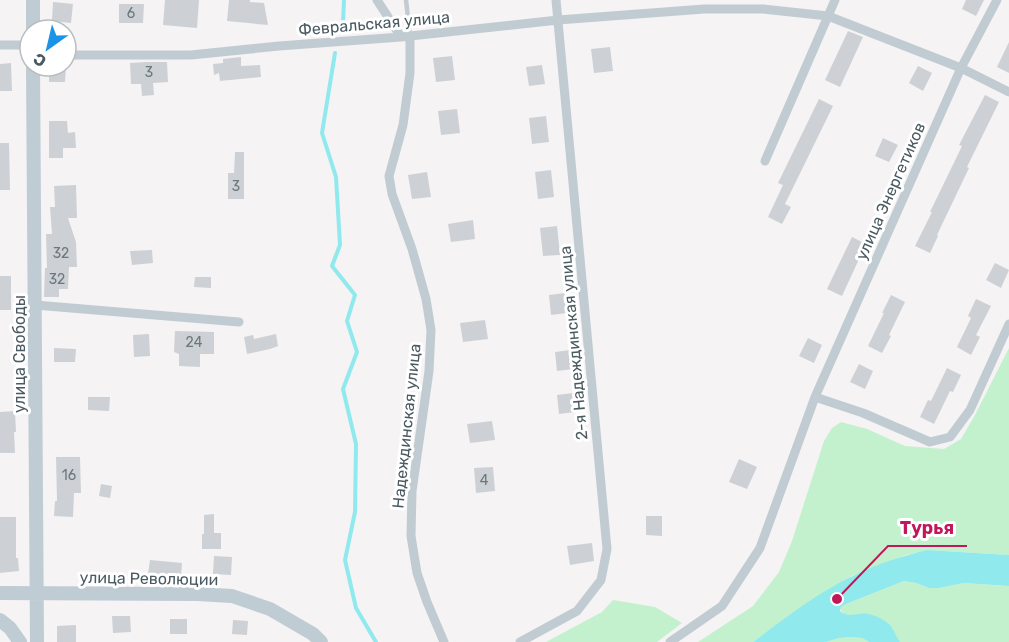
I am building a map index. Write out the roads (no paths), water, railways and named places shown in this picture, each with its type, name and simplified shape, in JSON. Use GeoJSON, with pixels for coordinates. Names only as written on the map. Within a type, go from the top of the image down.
{"type":"FeatureCollection","features":[{"type":"Feature","properties":{"kind":"main road"},"geometry":{"type":"LineString","coordinates":[[33,0],[33,18]]}},
{"type":"Feature","properties":{"kind":"main road","name":"улица Свободы"},"geometry":{"type":"LineString","coordinates":[[33,78],[37,642]]}},
{"type":"Feature","properties":{"kind":"main road","name":"улица Революции"},"geometry":{"type":"LineString","coordinates":[[0,593],[232,596],[270,609],[313,634],[321,642]]}},
{"type":"Feature","properties":{"kind":"main road"},"geometry":{"type":"LineString","coordinates":[[0,620],[10,628],[20,642]]}},
{"type":"Feature","properties":{"kind":"street"},"geometry":{"type":"LineString","coordinates":[[377,0],[406,36]]}},
{"type":"Feature","properties":{"kind":"street","name":"2-я Надеждинская улица"},"geometry":{"type":"LineString","coordinates":[[520,642],[577,611],[601,580],[608,549],[556,0]]}},
{"type":"Feature","properties":{"kind":"street"},"geometry":{"type":"LineString","coordinates":[[765,161],[835,0]]}},
{"type":"Feature","properties":{"kind":"street","name":"улица Энергетиков"},"geometry":{"type":"LineString","coordinates":[[670,642],[722,606],[760,548],[815,397],[961,68],[997,0]]}},
{"type":"Feature","properties":{"kind":"street","name":"Февральская улица"},"geometry":{"type":"LineString","coordinates":[[78,55],[191,55],[406,36],[703,5],[766,4],[828,16],[961,68],[1009,92]]}},
{"type":"Feature","properties":{"kind":"street","name":"Надеждинская улица"},"geometry":{"type":"LineString","coordinates":[[406,36],[410,73],[403,125],[389,176],[392,194],[412,249],[423,289],[431,330],[429,371],[412,491],[411,536],[417,573],[444,642]]}},
{"type":"Feature","properties":{"kind":"street"},"geometry":{"type":"LineString","coordinates":[[0,45],[18,45]]}},
{"type":"Feature","properties":{"kind":"street"},"geometry":{"type":"LineString","coordinates":[[35,305],[239,322]]}},
{"type":"Feature","properties":{"kind":"street"},"geometry":{"type":"LineString","coordinates":[[815,397],[863,413],[930,442],[950,437],[970,410],[1009,324]]}},
{"type":"Feature","properties":{"kind":"lane"},"geometry":{"type":"LineString","coordinates":[[406,0],[406,36]]}},
{"type":"Feature","properties":{"kind":"water"},"geometry":{"type":"Polygon","coordinates":[[[927,550],[1009,555],[1009,586],[964,583],[929,588],[904,581],[841,607],[840,611],[847,615],[868,614],[883,620],[890,625],[900,642],[869,642],[862,638],[850,637],[826,642],[753,642],[802,606],[840,583],[880,564],[927,550]]]}},
{"type":"Feature","properties":{"kind":"waterway"},"geometry":{"type":"LineString","coordinates":[[343,23],[344,0]]}},
{"type":"Feature","properties":{"kind":"waterway"},"geometry":{"type":"LineString","coordinates":[[335,53],[322,133],[336,177],[340,245],[332,266],[355,295],[347,321],[357,352],[343,389],[356,444],[355,512],[345,560],[356,608],[376,642]]}},
{"type":"Feature","properties":{"kind":"place","name":"Турья"},"geometry":{"type":"Point","coordinates":[837,599]}}]}
